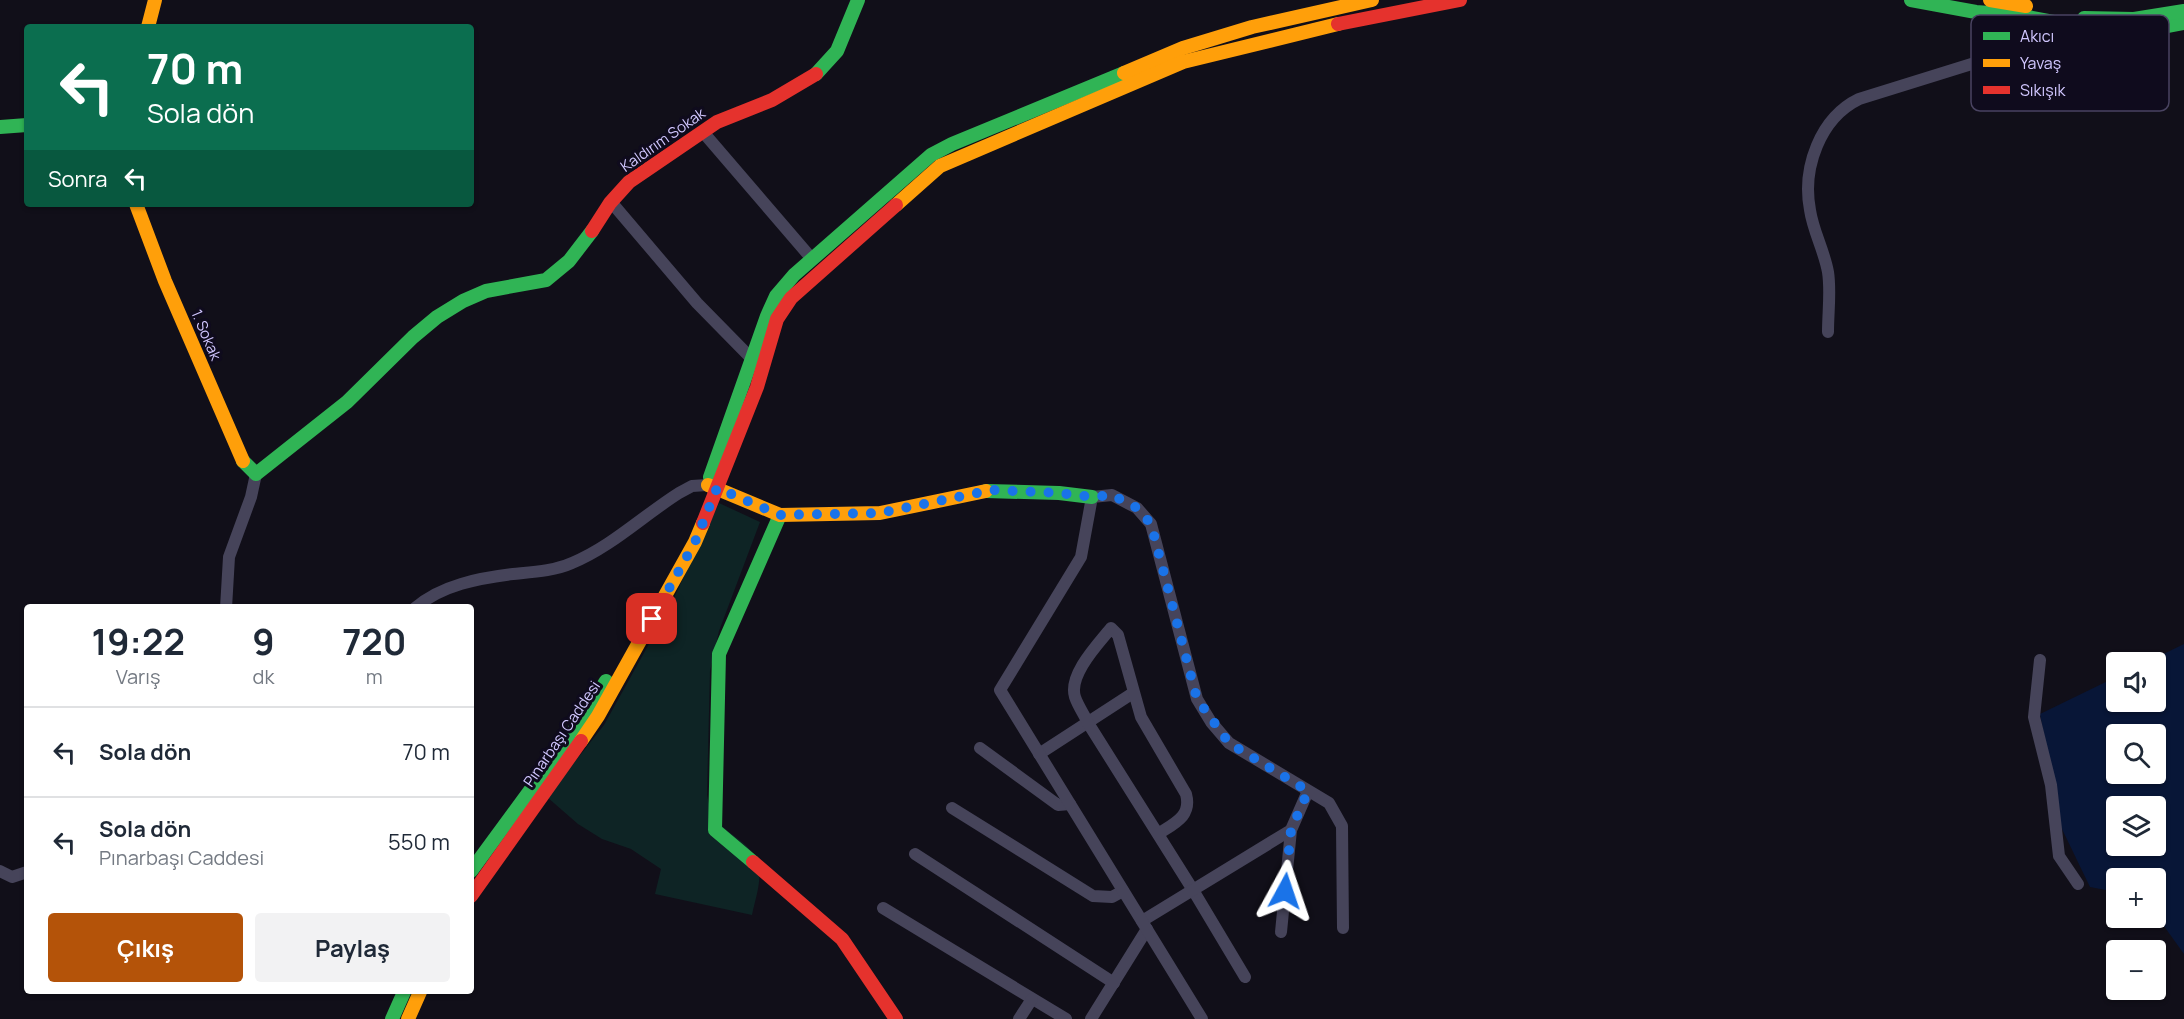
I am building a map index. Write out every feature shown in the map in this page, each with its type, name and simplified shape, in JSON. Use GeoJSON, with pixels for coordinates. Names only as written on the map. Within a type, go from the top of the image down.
{"type":"FeatureCollection","features":[{"type":"Feature","properties":{"kind":"street"},"geometry":{"type":"LineString","coordinates":[[149,24],[155,0]]}},
{"type":"Feature","properties":{"kind":"street","name":"Kaldırım Sokak"},"geometry":{"type":"LineString","coordinates":[[256,474],[358,393],[412,336],[432,320],[451,308],[488,291],[509,286],[544,283],[560,271],[584,246],[629,182],[717,122],[784,93],[819,71],[831,60],[844,39],[858,0]]}},
{"type":"Feature","properties":{"kind":"street"},"geometry":{"type":"LineString","coordinates":[[758,361],[776,296],[794,275],[929,156],[952,144],[1183,48],[1252,27],[1372,0]]}},
{"type":"Feature","properties":{"kind":"street"},"geometry":{"type":"LineString","coordinates":[[474,867],[581,721],[614,668],[712,486],[758,361],[777,319],[791,298],[940,166],[1183,62],[1302,31],[1460,0]]}},
{"type":"Feature","properties":{"kind":"street"},"geometry":{"type":"LineString","coordinates":[[1911,0],[1976,12],[2018,10],[2066,15]]}},
{"type":"Feature","properties":{"kind":"street"},"geometry":{"type":"LineString","coordinates":[[1990,0],[2037,15]]}},
{"type":"Feature","properties":{"kind":"street"},"geometry":{"type":"LineString","coordinates":[[2016,15],[2018,10]]}},
{"type":"Feature","properties":{"kind":"street"},"geometry":{"type":"LineString","coordinates":[[2163,15],[2184,11]]}},
{"type":"Feature","properties":{"kind":"street"},"geometry":{"type":"LineString","coordinates":[[2169,26],[2184,23]]}},
{"type":"Feature","properties":{"kind":"street"},"geometry":{"type":"LineString","coordinates":[[1828,332],[1828,275],[1809,209],[1813,154],[1824,131],[1844,107],[1859,99],[1971,64]]}},
{"type":"Feature","properties":{"kind":"street"},"geometry":{"type":"LineString","coordinates":[[0,127],[24,125]]}},
{"type":"Feature","properties":{"kind":"street"},"geometry":{"type":"LineString","coordinates":[[703,132],[812,259]]}},
{"type":"Feature","properties":{"kind":"street"},"geometry":{"type":"LineString","coordinates":[[612,204],[697,303],[758,361]]}},
{"type":"Feature","properties":{"kind":"street","name":"1. Sokak"},"geometry":{"type":"LineString","coordinates":[[137,207],[165,281],[237,450],[244,464],[256,474]]}},
{"type":"Feature","properties":{"kind":"street"},"geometry":{"type":"LineString","coordinates":[[226,604],[229,557],[251,498],[256,474]]}},
{"type":"Feature","properties":{"kind":"street"},"geometry":{"type":"LineString","coordinates":[[421,604],[441,591],[469,582],[573,563],[692,486],[712,486],[780,515],[880,513],[992,490],[1092,497],[1112,495],[1137,508],[1151,524],[1197,699],[1211,722],[1229,743],[1329,803],[1342,826],[1343,928]]}},
{"type":"Feature","properties":{"kind":"street","name":"Pınarbaşı Caddesi"},"geometry":{"type":"LineString","coordinates":[[474,892],[598,716],[695,542],[712,486]]}},
{"type":"Feature","properties":{"kind":"street"},"geometry":{"type":"LineString","coordinates":[[1092,497],[1081,557],[1000,690],[1202,1019]]}},
{"type":"Feature","properties":{"kind":"street"},"geometry":{"type":"LineString","coordinates":[[780,515],[719,654],[715,830],[842,939],[896,1019]]}},
{"type":"Feature","properties":{"kind":"street"},"geometry":{"type":"LineString","coordinates":[[1158,834],[1184,817],[1189,805],[1186,794],[1141,717],[1118,635],[1110,628],[1082,665],[1074,686],[1074,696],[1088,723],[1245,977]]}},
{"type":"Feature","properties":{"kind":"street"},"geometry":{"type":"LineString","coordinates":[[2040,660],[2034,717],[2051,785],[2059,856],[2078,884]]}},
{"type":"Feature","properties":{"kind":"street"},"geometry":{"type":"LineString","coordinates":[[1039,754],[1133,693]]}},
{"type":"Feature","properties":{"kind":"street"},"geometry":{"type":"LineString","coordinates":[[980,748],[1058,805],[1070,804]]}},
{"type":"Feature","properties":{"kind":"street"},"geometry":{"type":"LineString","coordinates":[[1281,932],[1291,830],[1308,791]]}},
{"type":"Feature","properties":{"kind":"street"},"geometry":{"type":"LineString","coordinates":[[952,808],[1093,896],[1112,897],[1123,891]]}},
{"type":"Feature","properties":{"kind":"street"},"geometry":{"type":"LineString","coordinates":[[1091,1019],[1114,982],[1144,925],[1193,890],[1291,830]]}},
{"type":"Feature","properties":{"kind":"street"},"geometry":{"type":"LineString","coordinates":[[915,854],[1114,982]]}},
{"type":"Feature","properties":{"kind":"street"},"geometry":{"type":"LineString","coordinates":[[0,871],[12,877],[24,873]]}},
{"type":"Feature","properties":{"kind":"street"},"geometry":{"type":"LineString","coordinates":[[883,908],[1066,1019]]}},
{"type":"Feature","properties":{"kind":"street"},"geometry":{"type":"LineString","coordinates":[[392,1019],[403,994]]}},
{"type":"Feature","properties":{"kind":"street"},"geometry":{"type":"LineString","coordinates":[[408,1019],[419,994]]}},
{"type":"Feature","properties":{"kind":"street"},"geometry":{"type":"LineString","coordinates":[[1019,1019],[1032,999]]}},
{"type":"Feature","properties":{"kind":"green space"},"geometry":{"type":"Polygon","coordinates":[[[719,503],[760,522],[719,631],[710,671],[707,795],[717,821],[748,847],[757,861],[759,880],[752,915],[655,894],[661,869],[631,849],[602,839],[578,824],[547,797],[604,725],[670,606],[719,503]]]}},
{"type":"Feature","properties":{"kind":"water"},"geometry":{"type":"Polygon","coordinates":[[[2184,644],[2184,954],[2165,928],[2166,868],[2106,868],[2106,890],[2090,887],[2061,827],[2040,714],[2106,682],[2106,712],[2166,712],[2166,653],[2184,644]]]}},
{"type":"Feature","properties":{"kind":"traffic: fast"},"geometry":{"type":"LineString","coordinates":[[816,74],[837,51],[858,0]]}},
{"type":"Feature","properties":{"kind":"traffic: fast"},"geometry":{"type":"LineString","coordinates":[[1911,0],[1976,12],[2017,15]]}},
{"type":"Feature","properties":{"kind":"traffic: fast"},"geometry":{"type":"LineString","coordinates":[[2159,15],[2184,11]]}},
{"type":"Feature","properties":{"kind":"traffic: fast"},"geometry":{"type":"LineString","coordinates":[[2169,26],[2184,23]]}},
{"type":"Feature","properties":{"kind":"traffic: fast"},"geometry":{"type":"LineString","coordinates":[[710,477],[767,316],[776,296],[794,275],[931,155],[952,144],[1124,73]]}},
{"type":"Feature","properties":{"kind":"traffic: fast"},"geometry":{"type":"LineString","coordinates":[[0,127],[24,125]]}},
{"type":"Feature","properties":{"kind":"traffic: fast"},"geometry":{"type":"LineString","coordinates":[[243,461],[256,474],[347,402],[413,337],[437,317],[463,301],[486,291],[546,280],[569,261],[592,231]]}},
{"type":"Feature","properties":{"kind":"traffic: fast"},"geometry":{"type":"LineString","coordinates":[[986,491],[1059,493],[1092,497]]}},
{"type":"Feature","properties":{"kind":"traffic: fast"},"geometry":{"type":"LineString","coordinates":[[753,862],[715,830],[719,654],[780,515]]}},
{"type":"Feature","properties":{"kind":"traffic: fast"},"geometry":{"type":"LineString","coordinates":[[474,867],[581,721],[606,681]]}},
{"type":"Feature","properties":{"kind":"traffic: fast"},"geometry":{"type":"LineString","coordinates":[[392,1019],[403,994]]}},
{"type":"Feature","properties":{"kind":"traffic: slow"},"geometry":{"type":"LineString","coordinates":[[149,24],[155,0]]}},
{"type":"Feature","properties":{"kind":"traffic: slow"},"geometry":{"type":"LineString","coordinates":[[1124,73],[1183,48],[1252,27],[1372,0]]}},
{"type":"Feature","properties":{"kind":"traffic: slow"},"geometry":{"type":"LineString","coordinates":[[1990,0],[2026,6]]}},
{"type":"Feature","properties":{"kind":"traffic: slow"},"geometry":{"type":"LineString","coordinates":[[896,205],[940,166],[1183,62],[1338,24]]}},
{"type":"Feature","properties":{"kind":"traffic: slow"},"geometry":{"type":"LineString","coordinates":[[137,207],[165,281],[243,461]]}},
{"type":"Feature","properties":{"kind":"traffic: slow"},"geometry":{"type":"LineString","coordinates":[[708,485],[780,515],[880,513],[986,491]]}},
{"type":"Feature","properties":{"kind":"traffic: slow"},"geometry":{"type":"LineString","coordinates":[[581,741],[598,716],[695,542],[703,523]]}},
{"type":"Feature","properties":{"kind":"traffic: slow"},"geometry":{"type":"LineString","coordinates":[[408,1019],[419,994]]}},
{"type":"Feature","properties":{"kind":"traffic: jam"},"geometry":{"type":"LineString","coordinates":[[1338,24],[1460,0]]}},
{"type":"Feature","properties":{"kind":"traffic: jam"},"geometry":{"type":"LineString","coordinates":[[592,231],[610,203],[629,182],[717,122],[772,100],[816,74]]}},
{"type":"Feature","properties":{"kind":"traffic: jam"},"geometry":{"type":"LineString","coordinates":[[703,523],[757,387],[777,319],[791,298],[896,205]]}},
{"type":"Feature","properties":{"kind":"traffic: jam"},"geometry":{"type":"LineString","coordinates":[[474,892],[581,741]]}},
{"type":"Feature","properties":{"kind":"traffic: jam"},"geometry":{"type":"LineString","coordinates":[[753,862],[842,939],[896,1019]]}},
{"type":"Feature","properties":{"kind":"route"},"geometry":{"type":"LineString","coordinates":[[652,619],[695,542],[717,488],[780,515],[816,516],[880,513],[992,490],[1092,497],[1112,495],[1137,508],[1151,524],[1197,699],[1211,722],[1229,743],[1308,791],[1291,830],[1285,891]]}}]}
